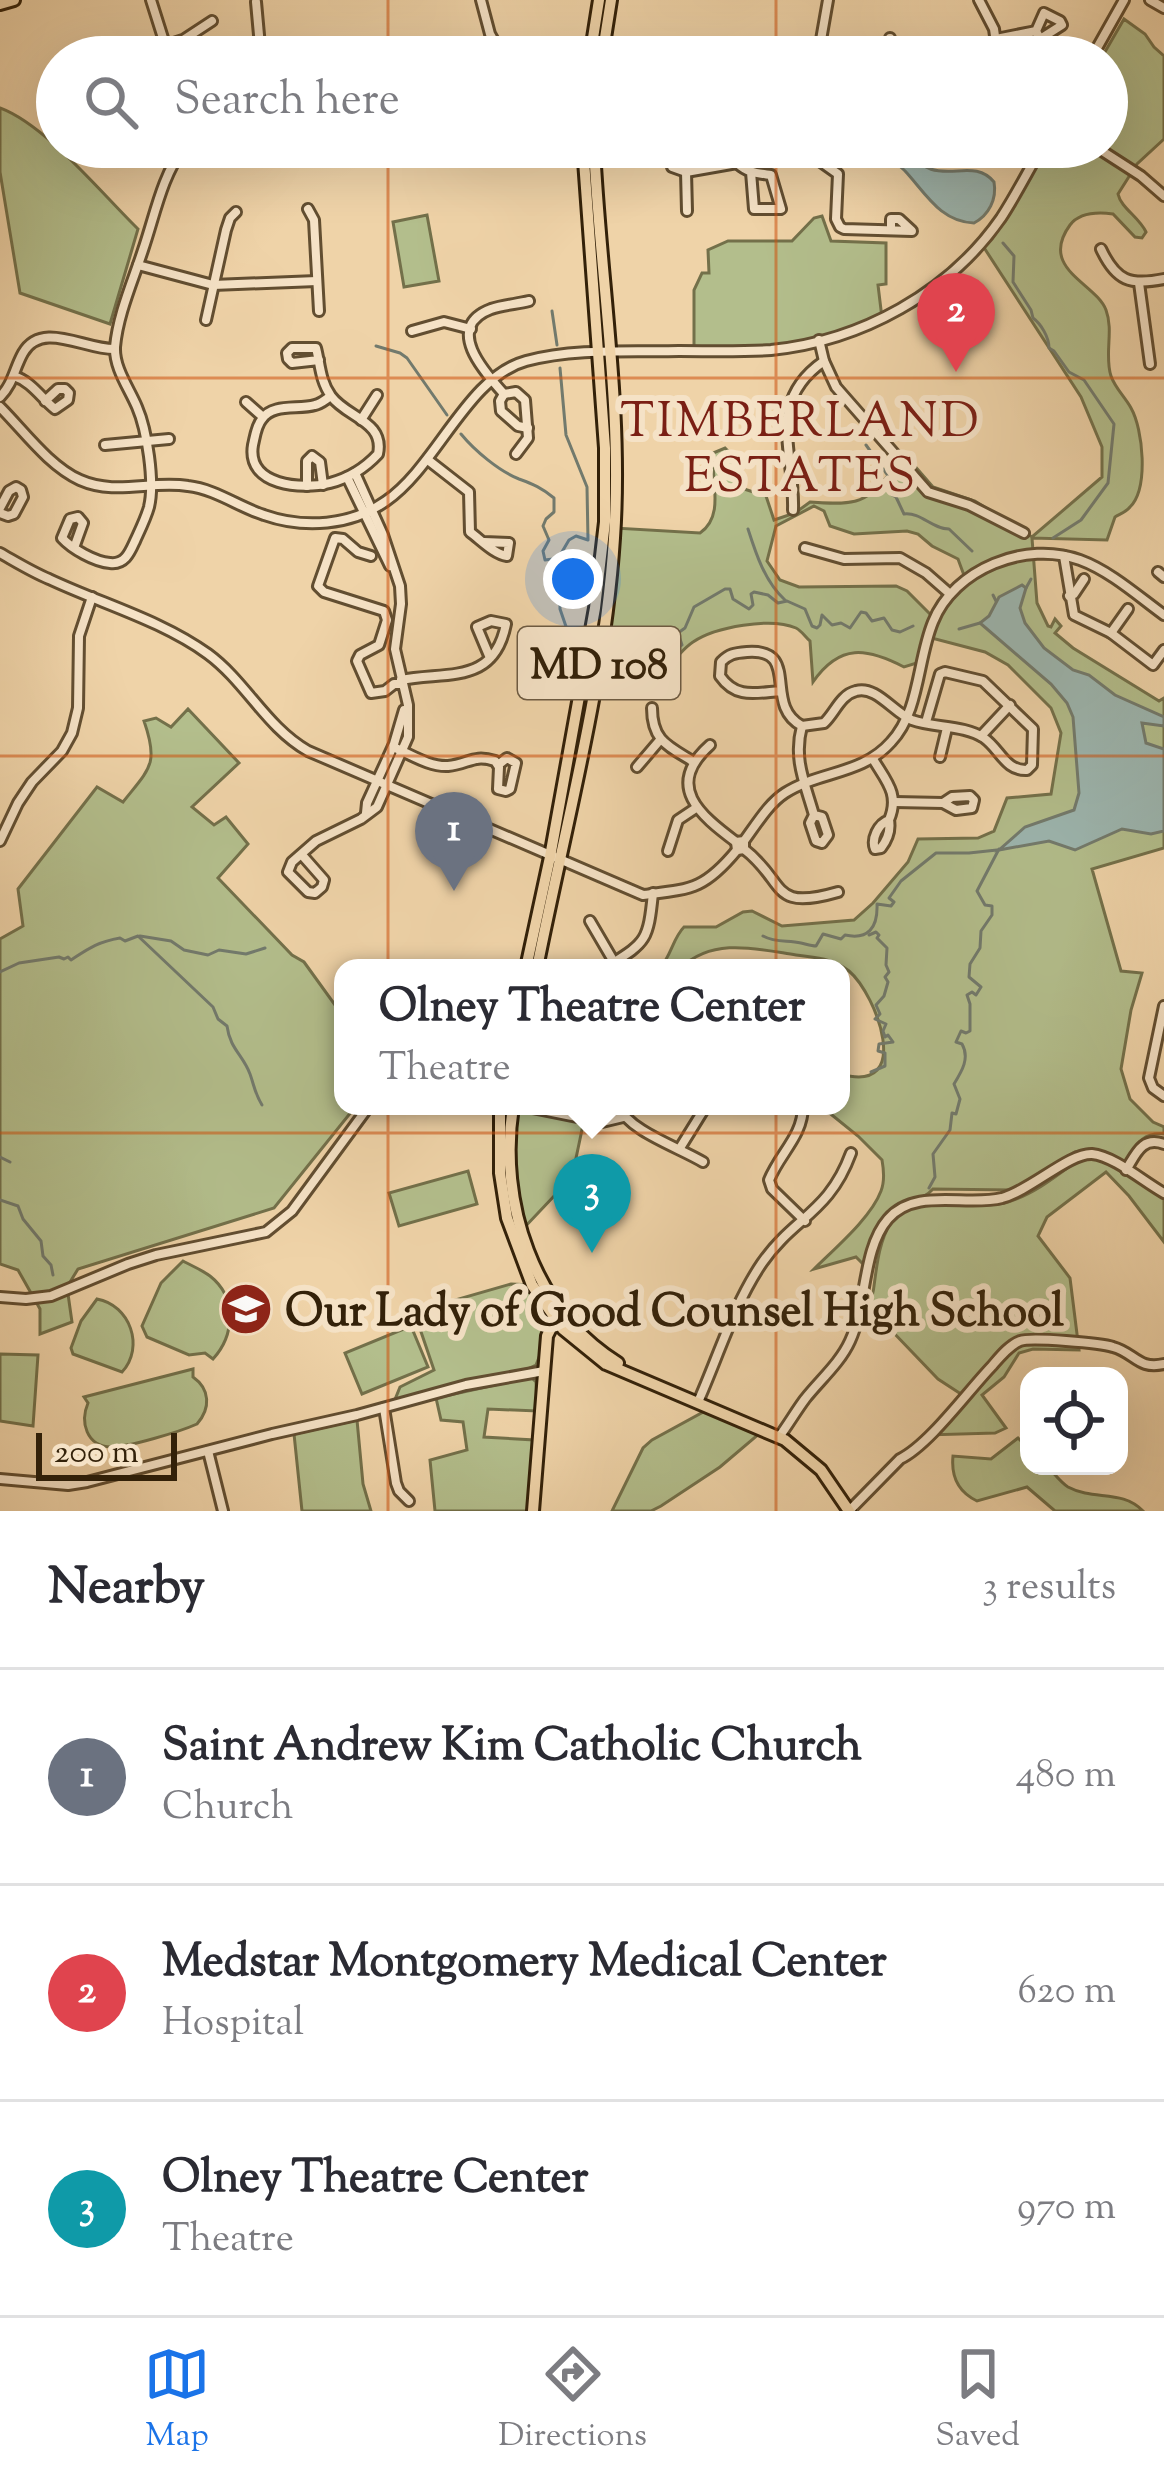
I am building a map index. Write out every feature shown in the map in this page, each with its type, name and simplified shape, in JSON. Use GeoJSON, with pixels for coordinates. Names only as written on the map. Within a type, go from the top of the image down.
{"type":"FeatureCollection","features":[{"type":"Feature","properties":{"kind":"main road"},"geometry":{"type":"LineString","coordinates":[[0,4],[14,0]]}},
{"type":"Feature","properties":{"kind":"main road"},"geometry":{"type":"LineString","coordinates":[[593,36],[599,0]]}},
{"type":"Feature","properties":{"kind":"main road"},"geometry":{"type":"LineString","coordinates":[[605,36],[611,0]]}},
{"type":"Feature","properties":{"kind":"main road","name":"MD 108"},"geometry":{"type":"LineString","coordinates":[[585,168],[604,352]]}},
{"type":"Feature","properties":{"kind":"main road","name":"MD 108"},"geometry":{"type":"LineString","coordinates":[[538,959],[602,560],[604,352],[595,168]]}},
{"type":"Feature","properties":{"kind":"main road","name":"MD 108"},"geometry":{"type":"LineString","coordinates":[[528,959],[554,859]]}},
{"type":"Feature","properties":{"kind":"main road"},"geometry":{"type":"LineString","coordinates":[[500,1115],[500,1173],[507,1218],[532,1285],[557,1315]]}},
{"type":"Feature","properties":{"kind":"main road"},"geometry":{"type":"LineString","coordinates":[[516,1115],[510,1151],[518,1216],[532,1261],[572,1339],[606,1364],[797,1448],[821,1470],[849,1511]]}},
{"type":"Feature","properties":{"kind":"main road"},"geometry":{"type":"LineString","coordinates":[[533,1511],[547,1336],[557,1315]]}},
{"type":"Feature","properties":{"kind":"street"},"geometry":{"type":"LineString","coordinates":[[151,0],[162,36]]}},
{"type":"Feature","properties":{"kind":"street"},"geometry":{"type":"LineString","coordinates":[[482,0],[492,36]]}},
{"type":"Feature","properties":{"kind":"street"},"geometry":{"type":"LineString","coordinates":[[822,36],[828,0]]}},
{"type":"Feature","properties":{"kind":"street"},"geometry":{"type":"LineString","coordinates":[[980,0],[995,36]]}},
{"type":"Feature","properties":{"kind":"street"},"geometry":{"type":"LineString","coordinates":[[1104,36],[1124,0]]}},
{"type":"Feature","properties":{"kind":"street"},"geometry":{"type":"LineString","coordinates":[[1150,0],[1164,8]]}},
{"type":"Feature","properties":{"kind":"street"},"geometry":{"type":"LineString","coordinates":[[256,2],[259,36]]}},
{"type":"Feature","properties":{"kind":"street"},"geometry":{"type":"LineString","coordinates":[[191,36],[212,21]]}},
{"type":"Feature","properties":{"kind":"street"},"geometry":{"type":"LineString","coordinates":[[74,548],[108,563],[123,561],[148,512],[150,487],[141,417],[115,349],[172,168]]}},
{"type":"Feature","properties":{"kind":"street"},"geometry":{"type":"LineString","coordinates":[[674,168],[686,172],[709,168]]}},
{"type":"Feature","properties":{"kind":"street"},"geometry":{"type":"LineString","coordinates":[[743,168],[771,175],[781,209],[754,209],[751,172]]}},
{"type":"Feature","properties":{"kind":"street"},"geometry":{"type":"LineString","coordinates":[[831,168],[838,173],[836,219],[840,227],[891,230]]}},
{"type":"Feature","properties":{"kind":"street"},"geometry":{"type":"LineString","coordinates":[[0,406],[75,478],[105,488],[202,488],[265,516],[332,522],[368,512],[408,484],[491,380],[518,364],[604,352],[772,350],[862,327],[893,313],[940,283],[981,243],[1030,168]]}},
{"type":"Feature","properties":{"kind":"street"},"geometry":{"type":"LineString","coordinates":[[1128,168],[1163,193]]}},
{"type":"Feature","properties":{"kind":"street"},"geometry":{"type":"LineString","coordinates":[[686,172],[688,212]]}},
{"type":"Feature","properties":{"kind":"street"},"geometry":{"type":"LineString","coordinates":[[308,209],[314,220],[319,311]]}},
{"type":"Feature","properties":{"kind":"street"},"geometry":{"type":"LineString","coordinates":[[206,320],[230,218],[236,212]]}},
{"type":"Feature","properties":{"kind":"street"},"geometry":{"type":"LineString","coordinates":[[1101,249],[1116,274],[1139,283],[1164,279]]}},
{"type":"Feature","properties":{"kind":"street"},"geometry":{"type":"LineString","coordinates":[[139,265],[213,285],[317,281]]}},
{"type":"Feature","properties":{"kind":"street"},"geometry":{"type":"LineString","coordinates":[[1139,283],[1150,364]]}},
{"type":"Feature","properties":{"kind":"street"},"geometry":{"type":"LineString","coordinates":[[504,394],[472,352],[471,328],[486,311],[529,302]]}},
{"type":"Feature","properties":{"kind":"street"},"geometry":{"type":"LineString","coordinates":[[412,332],[444,322],[471,328]]}},
{"type":"Feature","properties":{"kind":"street"},"geometry":{"type":"LineString","coordinates":[[0,397],[27,347],[43,337],[115,349]]}},
{"type":"Feature","properties":{"kind":"street"},"geometry":{"type":"LineString","coordinates":[[819,340],[830,376],[848,402],[928,492],[969,505],[1024,533]]}},
{"type":"Feature","properties":{"kind":"street"},"geometry":{"type":"LineString","coordinates":[[319,360],[331,396],[376,432],[380,448],[376,456],[351,475],[308,486],[269,479],[256,469],[252,451],[262,417],[277,410],[314,406],[331,396]]}},
{"type":"Feature","properties":{"kind":"street"},"geometry":{"type":"LineString","coordinates":[[793,510],[788,406],[807,375],[824,361]]}},
{"type":"Feature","properties":{"kind":"street"},"geometry":{"type":"LineString","coordinates":[[14,376],[26,381],[45,401]]}},
{"type":"Feature","properties":{"kind":"street"},"geometry":{"type":"LineString","coordinates":[[504,394],[516,392],[524,397],[528,438],[516,454]]}},
{"type":"Feature","properties":{"kind":"street"},"geometry":{"type":"LineString","coordinates":[[504,394],[501,411],[518,426],[528,428]]}},
{"type":"Feature","properties":{"kind":"street"},"geometry":{"type":"LineString","coordinates":[[361,420],[377,395]]}},
{"type":"Feature","properties":{"kind":"street"},"geometry":{"type":"LineString","coordinates":[[246,402],[262,417]]}},
{"type":"Feature","properties":{"kind":"street"},"geometry":{"type":"LineString","coordinates":[[105,445],[169,439]]}},
{"type":"Feature","properties":{"kind":"street"},"geometry":{"type":"LineString","coordinates":[[308,486],[307,461],[312,456],[320,462],[323,484]]}},
{"type":"Feature","properties":{"kind":"street"},"geometry":{"type":"LineString","coordinates":[[428,460],[469,492],[470,532],[484,542]]}},
{"type":"Feature","properties":{"kind":"street"},"geometry":{"type":"LineString","coordinates":[[302,855],[324,880],[315,893],[288,872],[292,862],[316,841],[377,807],[382,784],[408,730],[395,649],[401,596],[397,577],[351,475]]}},
{"type":"Feature","properties":{"kind":"street"},"geometry":{"type":"LineString","coordinates":[[371,556],[335,538],[318,586],[381,609],[387,620],[379,645],[359,655],[357,661],[371,693],[440,674],[467,674],[490,658],[500,646],[506,624],[491,621],[477,627],[490,658]]}},
{"type":"Feature","properties":{"kind":"street"},"geometry":{"type":"LineString","coordinates":[[805,548],[844,559],[900,558],[950,594]]}},
{"type":"Feature","properties":{"kind":"street"},"geometry":{"type":"LineString","coordinates":[[0,553],[206,653],[292,742],[648,896],[700,884],[718,872],[773,804],[805,782],[872,759],[897,736],[908,717],[939,609],[966,578],[989,565],[1028,555],[1064,556],[1095,567],[1164,615]]}},
{"type":"Feature","properties":{"kind":"street"},"geometry":{"type":"LineString","coordinates":[[1064,556],[1074,615],[1111,633],[1153,665],[1164,650]]}},
{"type":"Feature","properties":{"kind":"street"},"geometry":{"type":"LineString","coordinates":[[1069,596],[1084,579]]}},
{"type":"Feature","properties":{"kind":"street"},"geometry":{"type":"LineString","coordinates":[[0,842],[18,803],[72,733],[78,708],[79,636],[92,597]]}},
{"type":"Feature","properties":{"kind":"street"},"geometry":{"type":"LineString","coordinates":[[1111,633],[1128,609]]}},
{"type":"Feature","properties":{"kind":"street"},"geometry":{"type":"LineString","coordinates":[[387,620],[399,621]]}},
{"type":"Feature","properties":{"kind":"street"},"geometry":{"type":"LineString","coordinates":[[780,691],[734,691],[722,680],[721,662],[732,653],[770,654],[779,667],[784,711],[802,726],[828,721],[842,700],[855,691],[868,691],[908,717],[947,728],[981,736],[1013,769],[1029,769],[1034,731],[983,681],[945,672],[938,676],[926,722]]}},
{"type":"Feature","properties":{"kind":"street"},"geometry":{"type":"LineString","coordinates":[[981,736],[1010,705]]}},
{"type":"Feature","properties":{"kind":"street"},"geometry":{"type":"LineString","coordinates":[[652,708],[660,740],[694,762]]}},
{"type":"Feature","properties":{"kind":"street"},"geometry":{"type":"LineString","coordinates":[[802,726],[796,751],[814,815]]}},
{"type":"Feature","properties":{"kind":"street"},"geometry":{"type":"LineString","coordinates":[[940,757],[947,728]]}},
{"type":"Feature","properties":{"kind":"street"},"geometry":{"type":"LineString","coordinates":[[637,767],[660,740]]}},
{"type":"Feature","properties":{"kind":"street"},"geometry":{"type":"LineString","coordinates":[[710,745],[694,762],[689,786],[699,814],[761,862],[777,889],[788,896],[838,892]]}},
{"type":"Feature","properties":{"kind":"street"},"geometry":{"type":"LineString","coordinates":[[398,749],[441,766],[478,757],[498,765]]}},
{"type":"Feature","properties":{"kind":"street"},"geometry":{"type":"LineString","coordinates":[[872,759],[895,802],[889,820]]}},
{"type":"Feature","properties":{"kind":"street"},"geometry":{"type":"LineString","coordinates":[[895,802],[943,803]]}},
{"type":"Feature","properties":{"kind":"street"},"geometry":{"type":"LineString","coordinates":[[668,850],[678,820],[696,808]]}},
{"type":"Feature","properties":{"kind":"street"},"geometry":{"type":"LineString","coordinates":[[619,959],[645,938],[653,893]]}},
{"type":"Feature","properties":{"kind":"street"},"geometry":{"type":"LineString","coordinates":[[590,921],[612,959]]}},
{"type":"Feature","properties":{"kind":"street"},"geometry":{"type":"LineString","coordinates":[[1164,1006],[1149,1078],[1164,1096]]}},
{"type":"Feature","properties":{"kind":"street"},"geometry":{"type":"LineString","coordinates":[[0,1297],[51,1296],[128,1264],[266,1232],[292,1211],[362,1115]]}},
{"type":"Feature","properties":{"kind":"street"},"geometry":{"type":"LineString","coordinates":[[592,1115],[609,1122],[615,1115]]}},
{"type":"Feature","properties":{"kind":"street"},"geometry":{"type":"LineString","coordinates":[[624,1115],[633,1126],[703,1162]]}},
{"type":"Feature","properties":{"kind":"street"},"geometry":{"type":"LineString","coordinates":[[680,1148],[700,1115]]}},
{"type":"Feature","properties":{"kind":"street"},"geometry":{"type":"LineString","coordinates":[[801,1115],[798,1134],[769,1180],[772,1189],[805,1221]]}},
{"type":"Feature","properties":{"kind":"street"},"geometry":{"type":"LineString","coordinates":[[1126,1170],[1142,1144],[1164,1144]]}},
{"type":"Feature","properties":{"kind":"street"},"geometry":{"type":"LineString","coordinates":[[698,1402],[758,1270],[832,1192],[850,1153]]}},
{"type":"Feature","properties":{"kind":"street"},"geometry":{"type":"LineString","coordinates":[[779,1437],[850,1342],[862,1310],[872,1254],[882,1227],[899,1209],[928,1201],[979,1202],[1009,1196],[1036,1184],[1072,1158],[1088,1154],[1108,1159],[1164,1193]]}},
{"type":"Feature","properties":{"kind":"street"},"geometry":{"type":"LineString","coordinates":[[849,1511],[1020,1341],[1112,1346],[1142,1364],[1164,1364]]}},
{"type":"Feature","properties":{"kind":"street"},"geometry":{"type":"LineString","coordinates":[[0,1479],[68,1485],[466,1385],[544,1371]]}},
{"type":"Feature","properties":{"kind":"street"},"geometry":{"type":"LineString","coordinates":[[384,1408],[396,1483],[409,1501]]}},
{"type":"Feature","properties":{"kind":"street"},"geometry":{"type":"LineString","coordinates":[[208,1451],[223,1511]]}},
{"type":"Feature","properties":{"kind":"green space"},"geometry":{"type":"Polygon","coordinates":[[[1124,19],[1164,56],[1164,139],[1137,164],[1118,194],[1146,232],[1142,238],[1135,237],[1113,214],[1090,214],[1070,225],[1061,253],[1072,274],[1106,310],[1111,376],[1139,430],[1140,486],[1130,507],[1115,517],[1107,540],[1032,538],[1037,603],[1048,626],[1055,619],[1061,626],[1055,633],[1073,648],[1159,701],[1164,698],[1164,848],[1092,869],[1121,971],[1142,973],[1121,1069],[1130,1099],[1164,1127],[1164,1134],[1144,1138],[1125,1163],[1089,1149],[1075,1152],[1012,1190],[933,1189],[889,1213],[878,1228],[865,1266],[856,1257],[814,1269],[861,1222],[883,1183],[882,1160],[832,1115],[850,1115],[850,1075],[863,1077],[877,1070],[883,1057],[883,1039],[870,1000],[850,972],[850,959],[736,948],[693,959],[666,959],[684,927],[716,927],[743,912],[752,911],[782,926],[854,920],[908,862],[918,839],[978,838],[994,831],[1007,798],[1051,794],[1061,733],[1051,708],[1008,665],[985,652],[928,637],[920,662],[904,667],[866,653],[844,655],[813,682],[810,641],[800,631],[772,623],[743,625],[703,637],[662,668],[632,661],[596,679],[615,528],[700,533],[715,508],[713,453],[725,448],[744,489],[766,496],[774,520],[810,502],[845,503],[866,497],[906,456],[933,487],[975,501],[1032,537],[1102,477],[1102,447],[1081,397],[981,243],[1029,168],[1128,168],[1128,36],[1114,36],[1124,19]],[[814,506],[776,526],[767,561],[780,580],[799,587],[896,586],[934,618],[965,578],[958,559],[918,534],[854,534],[830,526],[824,511],[814,506]]]}},
{"type":"Feature","properties":{"kind":"green space"},"geometry":{"type":"Polygon","coordinates":[[[0,108],[36,129],[36,168],[78,168],[138,229],[110,324],[20,293],[0,172],[0,108]]]}},
{"type":"Feature","properties":{"kind":"green space"},"geometry":{"type":"Polygon","coordinates":[[[427,215],[439,281],[404,287],[393,222],[427,215]]]}},
{"type":"Feature","properties":{"kind":"green space"},"geometry":{"type":"Polygon","coordinates":[[[822,216],[831,241],[886,243],[886,284],[878,285],[882,318],[813,340],[694,351],[694,290],[702,273],[709,273],[708,250],[728,241],[792,241],[822,216]]]}},
{"type":"Feature","properties":{"kind":"green space"},"geometry":{"type":"Polygon","coordinates":[[[188,709],[239,763],[192,807],[214,825],[226,817],[248,844],[218,878],[304,962],[334,1004],[334,1115],[349,1115],[274,1208],[78,1269],[67,1287],[72,1322],[40,1334],[40,1309],[18,1270],[0,1264],[0,939],[23,926],[18,889],[97,787],[123,802],[145,773],[151,747],[144,721],[156,718],[171,727],[188,709]]]}},
{"type":"Feature","properties":{"kind":"green space"},"geometry":{"type":"Polygon","coordinates":[[[512,1115],[585,1115],[572,1177],[522,1230],[510,1136],[512,1115]]]}},
{"type":"Feature","properties":{"kind":"green space"},"geometry":{"type":"Polygon","coordinates":[[[1081,1158],[1103,1160],[1164,1196],[1164,1242],[1106,1172],[1047,1217],[1038,1236],[1070,1278],[1079,1350],[1019,1353],[1004,1377],[982,1395],[1006,1428],[995,1433],[928,1435],[964,1396],[938,1379],[891,1330],[864,1322],[881,1245],[891,1222],[901,1212],[929,1204],[1008,1202],[1037,1189],[1081,1158]]]}},
{"type":"Feature","properties":{"kind":"green space"},"geometry":{"type":"Polygon","coordinates":[[[468,1171],[477,1204],[399,1226],[389,1193],[468,1171]]]}},
{"type":"Feature","properties":{"kind":"green space"},"geometry":{"type":"Polygon","coordinates":[[[183,1261],[210,1276],[229,1306],[229,1328],[213,1359],[205,1353],[189,1355],[147,1337],[142,1326],[161,1283],[183,1261]]]}},
{"type":"Feature","properties":{"kind":"green space"},"geometry":{"type":"Polygon","coordinates":[[[511,1284],[532,1285],[554,1319],[536,1365],[512,1376],[394,1402],[400,1387],[434,1370],[418,1323],[441,1304],[511,1284]]]}},
{"type":"Feature","properties":{"kind":"green space"},"geometry":{"type":"Polygon","coordinates":[[[97,1299],[118,1309],[131,1328],[132,1351],[122,1372],[73,1354],[81,1321],[97,1299]]]}},
{"type":"Feature","properties":{"kind":"green space"},"geometry":{"type":"Polygon","coordinates":[[[411,1326],[428,1367],[362,1394],[345,1353],[411,1326]]]}},
{"type":"Feature","properties":{"kind":"green space"},"geometry":{"type":"Polygon","coordinates":[[[0,1354],[38,1355],[33,1426],[0,1421],[0,1354]]]}},
{"type":"Feature","properties":{"kind":"green space"},"geometry":{"type":"Polygon","coordinates":[[[193,1369],[207,1399],[197,1424],[119,1446],[103,1446],[91,1438],[85,1425],[88,1403],[84,1397],[193,1369]]]}},
{"type":"Feature","properties":{"kind":"green space"},"geometry":{"type":"Polygon","coordinates":[[[531,1377],[536,1382],[537,1411],[488,1409],[484,1437],[534,1440],[532,1511],[435,1511],[430,1460],[467,1450],[463,1422],[441,1420],[436,1398],[531,1377]]]}},
{"type":"Feature","properties":{"kind":"green space"},"geometry":{"type":"Polygon","coordinates":[[[707,1410],[759,1434],[661,1506],[651,1511],[612,1511],[643,1448],[707,1410]]]}},
{"type":"Feature","properties":{"kind":"green space"},"geometry":{"type":"Polygon","coordinates":[[[357,1420],[363,1484],[371,1511],[302,1511],[294,1434],[357,1420]]]}},
{"type":"Feature","properties":{"kind":"green space"},"geometry":{"type":"Polygon","coordinates":[[[1018,1438],[1020,1475],[1055,1475],[1068,1487],[1117,1497],[1143,1511],[1055,1511],[1027,1487],[977,1501],[955,1477],[953,1456],[991,1459],[1018,1438]]]}},
{"type":"Feature","properties":{"kind":"water"},"geometry":{"type":"Polygon","coordinates":[[[901,168],[985,174],[994,182],[991,206],[974,223],[952,218],[901,168]]]}},
{"type":"Feature","properties":{"kind":"water"},"geometry":{"type":"Polygon","coordinates":[[[1022,585],[1026,588],[1020,608],[1025,623],[1044,648],[1115,695],[1164,717],[1164,726],[1142,723],[1146,743],[1164,749],[1164,831],[1151,834],[1122,829],[1075,850],[1049,841],[999,850],[1025,827],[1074,810],[1079,793],[1073,717],[1067,703],[980,623],[999,597],[1022,585]]]}},
{"type":"Feature","properties":{"kind":"waterway"},"geometry":{"type":"LineString","coordinates":[[1003,243],[1014,256],[1013,282],[1044,331],[1049,348],[1069,372],[1084,380],[1114,424],[1108,483],[1081,520],[1053,538]]}},
{"type":"Feature","properties":{"kind":"waterway"},"geometry":{"type":"LineString","coordinates":[[552,311],[557,345]]}},
{"type":"Feature","properties":{"kind":"waterway"},"geometry":{"type":"LineString","coordinates":[[376,346],[407,358],[447,415]]}},
{"type":"Feature","properties":{"kind":"waterway"},"geometry":{"type":"LineString","coordinates":[[556,562],[569,540],[576,536],[588,540],[587,487],[566,435],[560,368]]}},
{"type":"Feature","properties":{"kind":"waterway"},"geometry":{"type":"LineString","coordinates":[[461,434],[496,466],[554,498],[554,512],[543,526],[549,540],[543,551],[545,560],[556,562],[573,669]]}},
{"type":"Feature","properties":{"kind":"waterway"},"geometry":{"type":"LineString","coordinates":[[866,445],[889,477],[892,495],[904,514],[949,529],[972,551]]}},
{"type":"Feature","properties":{"kind":"waterway"},"geometry":{"type":"LineString","coordinates":[[748,529],[767,576],[785,600]]}},
{"type":"Feature","properties":{"kind":"waterway"},"geometry":{"type":"LineString","coordinates":[[1026,588],[1031,579]]}},
{"type":"Feature","properties":{"kind":"waterway"},"geometry":{"type":"LineString","coordinates":[[612,655],[642,654],[670,643],[677,648],[682,645],[678,633],[694,607],[725,589],[749,609],[754,592],[778,603],[787,601],[805,609],[817,628],[822,615],[832,625],[850,628],[861,612],[872,621],[884,618],[892,630],[913,626]]}},
{"type":"Feature","properties":{"kind":"waterway"},"geometry":{"type":"LineString","coordinates":[[993,595],[996,601]]}},
{"type":"Feature","properties":{"kind":"waterway"},"geometry":{"type":"LineString","coordinates":[[959,629],[980,623]]}},
{"type":"Feature","properties":{"kind":"waterway"},"geometry":{"type":"LineString","coordinates":[[929,1188],[935,1177],[933,1154],[950,1130],[960,1099],[954,1084],[965,1054],[956,1042],[961,1031],[970,1031],[967,995],[976,995],[981,987],[969,977],[970,964],[980,948],[981,931],[992,915],[992,906],[985,905],[977,891],[999,849]]}},
{"type":"Feature","properties":{"kind":"waterway"},"geometry":{"type":"LineString","coordinates":[[763,936],[816,946],[823,934],[841,939],[865,934],[876,920],[877,904],[891,906],[894,902],[889,898],[901,881],[936,853],[997,850]]}},
{"type":"Feature","properties":{"kind":"waterway"},"geometry":{"type":"LineString","coordinates":[[869,935],[876,932],[887,948],[888,982],[876,1005],[880,1014],[875,1019],[886,1024],[885,1037],[893,1042],[879,1044],[885,1066],[871,1072]]}},
{"type":"Feature","properties":{"kind":"waterway"},"geometry":{"type":"LineString","coordinates":[[0,972],[19,963],[59,957],[71,960],[105,942],[138,936],[227,1026],[262,1105]]}},
{"type":"Feature","properties":{"kind":"waterway"},"geometry":{"type":"LineString","coordinates":[[140,936],[208,955],[219,950],[246,954],[265,948]]}},
{"type":"Feature","properties":{"kind":"waterway"},"geometry":{"type":"LineString","coordinates":[[0,1157],[10,1162]]}},
{"type":"Feature","properties":{"kind":"waterway"},"geometry":{"type":"LineString","coordinates":[[0,1200],[18,1206],[41,1241],[53,1275]]}},
{"type":"Feature","properties":{"kind":"place","name":"Medstar Montgomery Medical Center"},"geometry":{"type":"Point","coordinates":[956,372]}},
{"type":"Feature","properties":{"kind":"place","name":"Saint Andrew Kim Catholic Church"},"geometry":{"type":"Point","coordinates":[454,891]}},
{"type":"Feature","properties":{"kind":"place","name":"Olney Theatre Center"},"geometry":{"type":"Point","coordinates":[592,1253]}},
{"type":"Feature","properties":{"kind":"place","name":"Our Lady of Good Counsel High School"},"geometry":{"type":"Point","coordinates":[246,1309]}},
{"type":"Feature","properties":{"kind":"district","name":"TIMBERLAND ESTATES"},"geometry":{"type":"Point","coordinates":[801,446]}}]}
